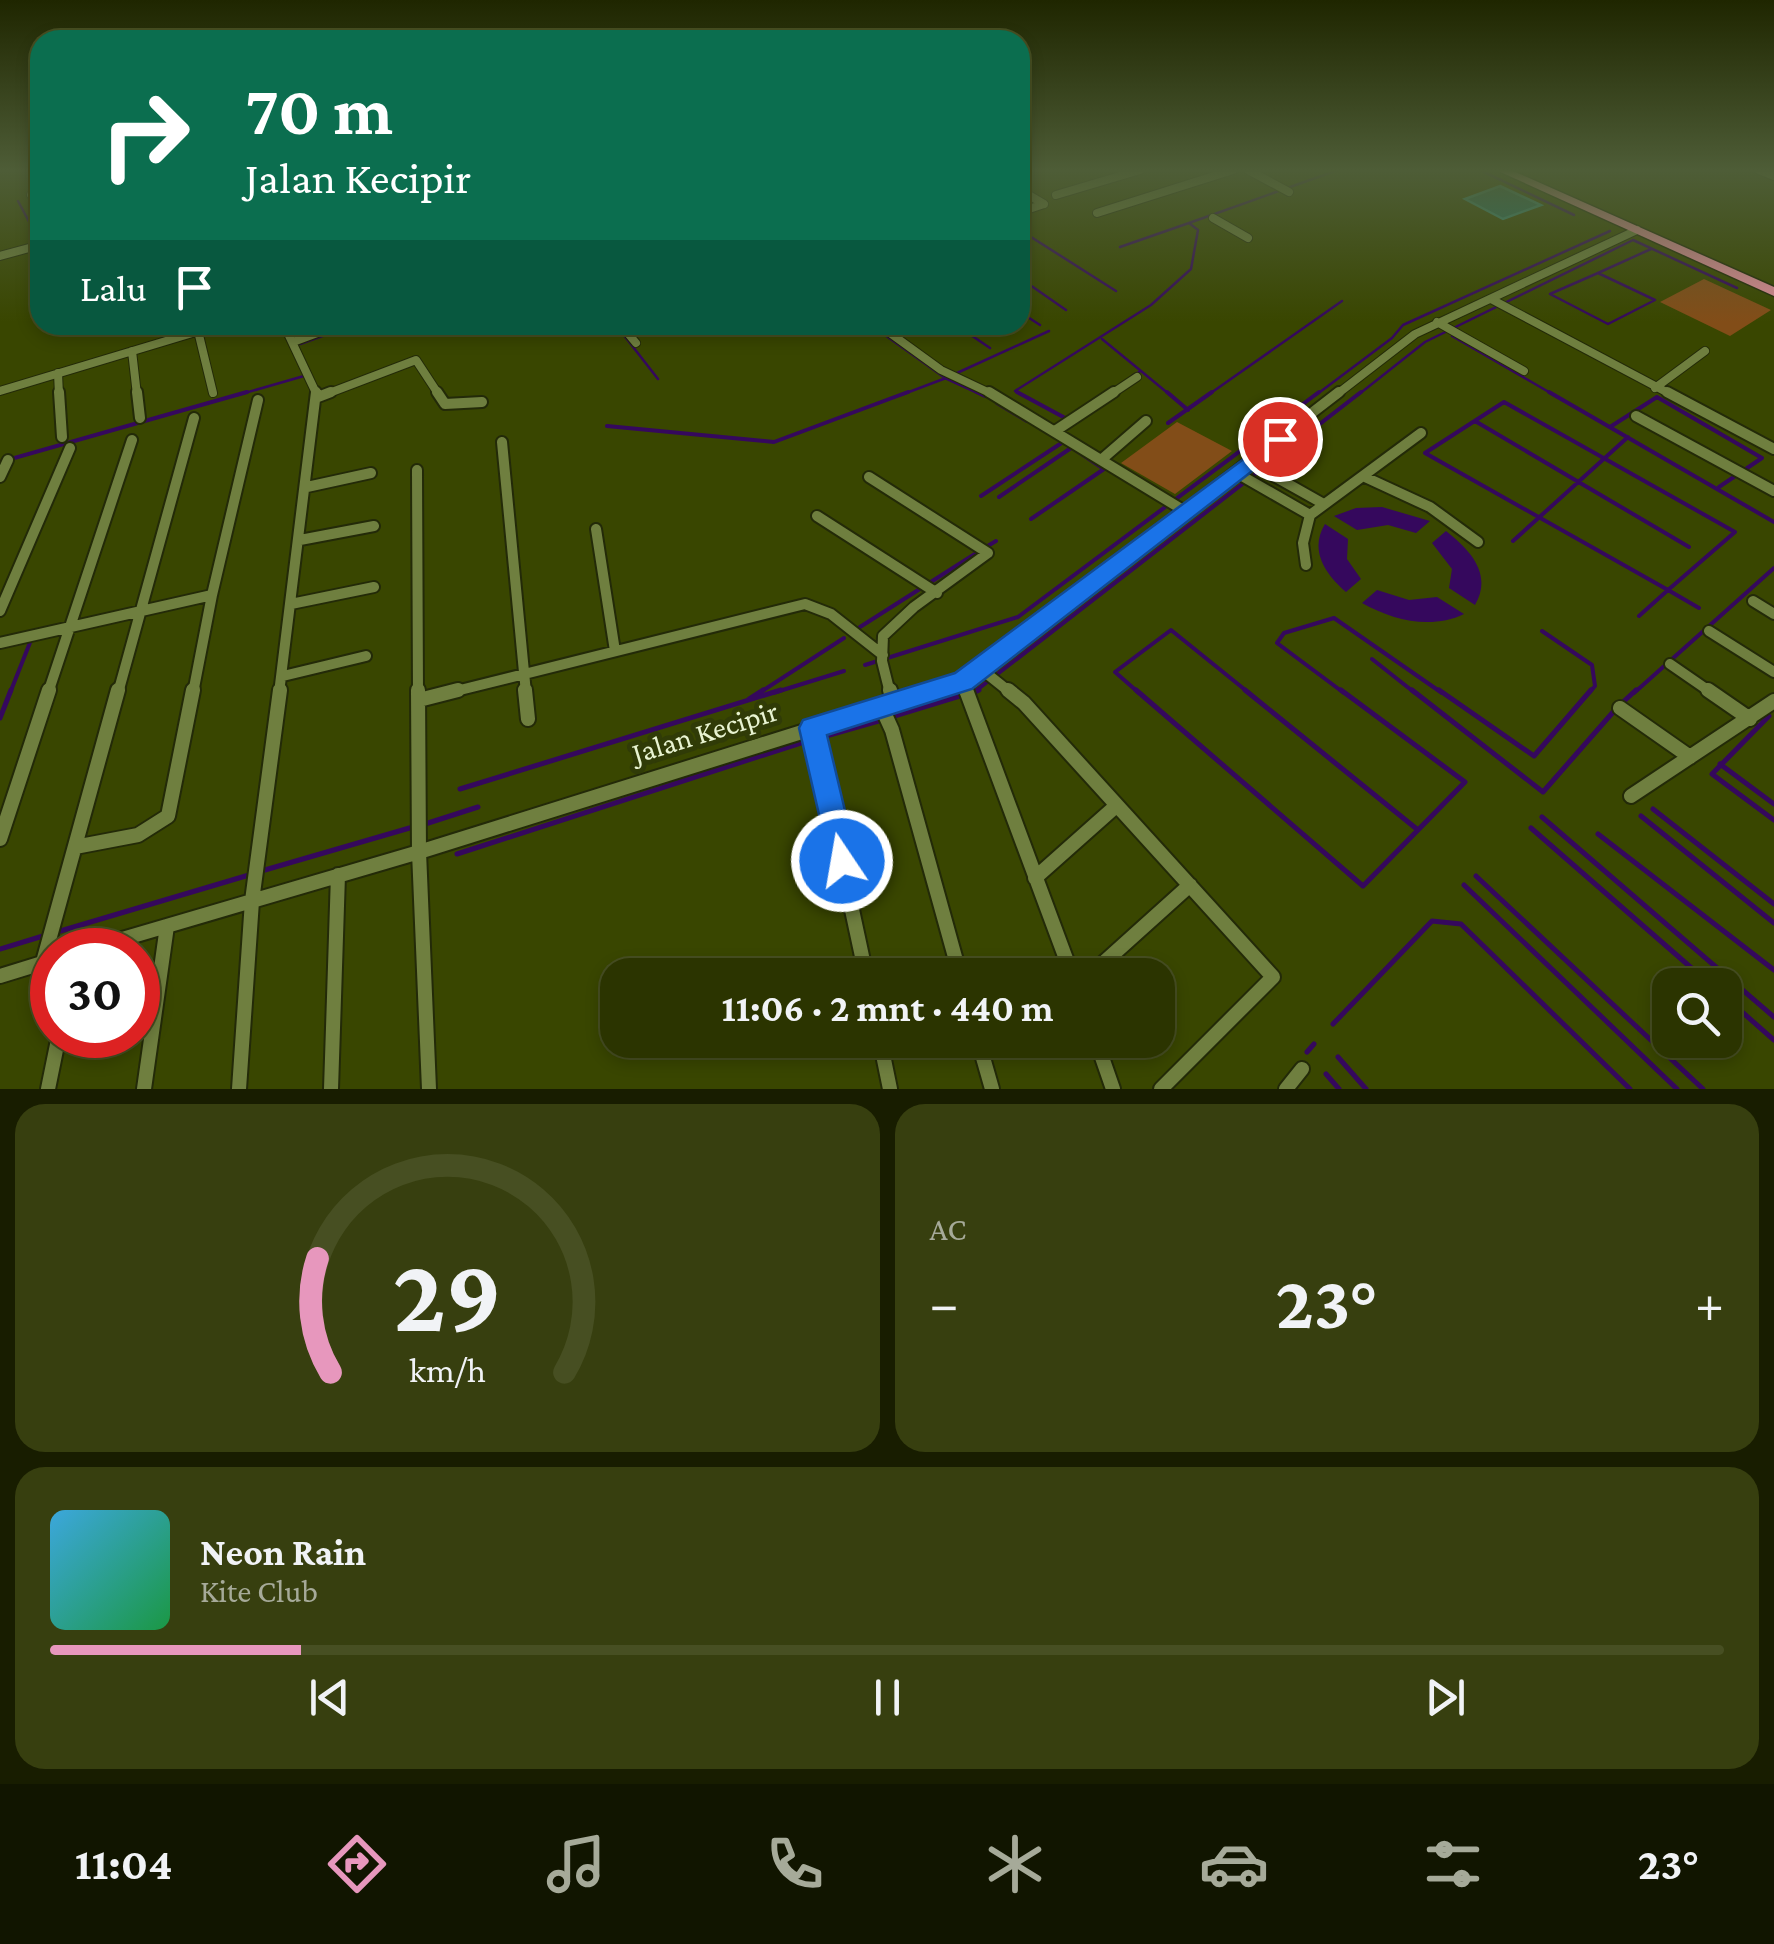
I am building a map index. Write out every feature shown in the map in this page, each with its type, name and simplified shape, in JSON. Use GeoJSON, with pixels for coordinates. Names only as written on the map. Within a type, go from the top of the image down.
{"type":"FeatureCollection","features":[{"type":"Feature","properties":{"kind":"highway"},"geometry":{"type":"LineString","coordinates":[[1615,221],[1774,292]]}},
{"type":"Feature","properties":{"kind":"highway"},"geometry":{"type":"LineString","coordinates":[[1632,221],[1774,284]]}},
{"type":"Feature","properties":{"kind":"street"},"geometry":{"type":"LineString","coordinates":[[1219,221],[1248,238]]}},
{"type":"Feature","properties":{"kind":"street","name":"Jalan Kecipir"},"geometry":{"type":"LineString","coordinates":[[160,928],[966,691],[991,676],[1174,504],[1235,472],[1415,334],[1446,327],[1636,230]]}},
{"type":"Feature","properties":{"kind":"street"},"geometry":{"type":"LineString","coordinates":[[0,256],[30,248]]}},
{"type":"Feature","properties":{"kind":"street"},"geometry":{"type":"LineString","coordinates":[[1494,301],[1774,449]]}},
{"type":"Feature","properties":{"kind":"street"},"geometry":{"type":"LineString","coordinates":[[1446,327],[1524,372]]}},
{"type":"Feature","properties":{"kind":"street"},"geometry":{"type":"LineString","coordinates":[[0,391],[185,335]]}},
{"type":"Feature","properties":{"kind":"street"},"geometry":{"type":"LineString","coordinates":[[199,335],[214,392]]}},
{"type":"Feature","properties":{"kind":"street"},"geometry":{"type":"LineString","coordinates":[[239,1089],[252,902],[318,398],[289,335]]}},
{"type":"Feature","properties":{"kind":"street"},"geometry":{"type":"LineString","coordinates":[[293,342],[312,335]]}},
{"type":"Feature","properties":{"kind":"street"},"geometry":{"type":"LineString","coordinates":[[629,335],[636,344]]}},
{"type":"Feature","properties":{"kind":"street"},"geometry":{"type":"LineString","coordinates":[[893,335],[946,373],[997,396],[1174,504]]}},
{"type":"Feature","properties":{"kind":"street"},"geometry":{"type":"LineString","coordinates":[[132,351],[140,418]]}},
{"type":"Feature","properties":{"kind":"street"},"geometry":{"type":"LineString","coordinates":[[1655,388],[1705,352]]}},
{"type":"Feature","properties":{"kind":"street"},"geometry":{"type":"LineString","coordinates":[[318,398],[416,360],[445,404],[482,402]]}},
{"type":"Feature","properties":{"kind":"street"},"geometry":{"type":"LineString","coordinates":[[58,374],[62,436]]}},
{"type":"Feature","properties":{"kind":"street"},"geometry":{"type":"LineString","coordinates":[[1055,431],[1137,378]]}},
{"type":"Feature","properties":{"kind":"street"},"geometry":{"type":"LineString","coordinates":[[75,846],[141,832],[162,824],[168,816],[188,731],[212,595],[258,400]]}},
{"type":"Feature","properties":{"kind":"street"},"geometry":{"type":"LineString","coordinates":[[1636,416],[1774,491]]}},
{"type":"Feature","properties":{"kind":"street"},"geometry":{"type":"LineString","coordinates":[[52,928],[194,418]]}},
{"type":"Feature","properties":{"kind":"street"},"geometry":{"type":"LineString","coordinates":[[1101,460],[1146,422]]}},
{"type":"Feature","properties":{"kind":"street"},"geometry":{"type":"LineString","coordinates":[[1306,565],[1303,543],[1310,515],[1421,433]]}},
{"type":"Feature","properties":{"kind":"street"},"geometry":{"type":"LineString","coordinates":[[0,839],[132,440]]}},
{"type":"Feature","properties":{"kind":"street"},"geometry":{"type":"LineString","coordinates":[[502,442],[528,718]]}},
{"type":"Feature","properties":{"kind":"street"},"geometry":{"type":"LineString","coordinates":[[0,611],[70,448]]}},
{"type":"Feature","properties":{"kind":"street"},"geometry":{"type":"LineString","coordinates":[[0,477],[8,460]]}},
{"type":"Feature","properties":{"kind":"street"},"geometry":{"type":"LineString","coordinates":[[1249,462],[1322,503]]}},
{"type":"Feature","properties":{"kind":"street"},"geometry":{"type":"LineString","coordinates":[[417,470],[419,852],[429,1089]]}},
{"type":"Feature","properties":{"kind":"street"},"geometry":{"type":"LineString","coordinates":[[1235,472],[1310,515]]}},
{"type":"Feature","properties":{"kind":"street"},"geometry":{"type":"LineString","coordinates":[[306,486],[371,474]]}},
{"type":"Feature","properties":{"kind":"street"},"geometry":{"type":"LineString","coordinates":[[869,477],[988,553],[936,594],[894,620],[882,638],[889,715],[955,958]]}},
{"type":"Feature","properties":{"kind":"street"},"geometry":{"type":"LineString","coordinates":[[1364,477],[1430,507],[1478,542]]}},
{"type":"Feature","properties":{"kind":"street"},"geometry":{"type":"LineString","coordinates":[[817,516],[936,594]]}},
{"type":"Feature","properties":{"kind":"street"},"geometry":{"type":"LineString","coordinates":[[300,540],[374,526]]}},
{"type":"Feature","properties":{"kind":"street"},"geometry":{"type":"LineString","coordinates":[[596,529],[615,651]]}},
{"type":"Feature","properties":{"kind":"street"},"geometry":{"type":"LineString","coordinates":[[292,604],[374,587]]}},
{"type":"Feature","properties":{"kind":"street"},"geometry":{"type":"LineString","coordinates":[[0,643],[212,595]]}},
{"type":"Feature","properties":{"kind":"street"},"geometry":{"type":"LineString","coordinates":[[1753,601],[1774,614]]}},
{"type":"Feature","properties":{"kind":"street"},"geometry":{"type":"LineString","coordinates":[[419,700],[805,604],[831,614],[883,655]]}},
{"type":"Feature","properties":{"kind":"street"},"geometry":{"type":"LineString","coordinates":[[1709,631],[1774,672]]}},
{"type":"Feature","properties":{"kind":"street"},"geometry":{"type":"LineString","coordinates":[[283,676],[366,656]]}},
{"type":"Feature","properties":{"kind":"street"},"geometry":{"type":"LineString","coordinates":[[1670,664],[1750,718]]}},
{"type":"Feature","properties":{"kind":"street"},"geometry":{"type":"LineString","coordinates":[[991,676],[1273,976],[1161,1089]]}},
{"type":"Feature","properties":{"kind":"street"},"geometry":{"type":"LineString","coordinates":[[966,691],[1066,958]]}},
{"type":"Feature","properties":{"kind":"street"},"geometry":{"type":"LineString","coordinates":[[1631,796],[1774,701]]}},
{"type":"Feature","properties":{"kind":"street"},"geometry":{"type":"LineString","coordinates":[[1620,708],[1690,757]]}},
{"type":"Feature","properties":{"kind":"street"},"geometry":{"type":"LineString","coordinates":[[815,737],[862,958]]}},
{"type":"Feature","properties":{"kind":"street"},"geometry":{"type":"LineString","coordinates":[[1035,878],[1116,806]]}},
{"type":"Feature","properties":{"kind":"street"},"geometry":{"type":"LineString","coordinates":[[332,1089],[338,875]]}},
{"type":"Feature","properties":{"kind":"street"},"geometry":{"type":"LineString","coordinates":[[1109,958],[1190,885]]}},
{"type":"Feature","properties":{"kind":"street"},"geometry":{"type":"LineString","coordinates":[[144,1089],[167,926]]}},
{"type":"Feature","properties":{"kind":"street"},"geometry":{"type":"LineString","coordinates":[[0,976],[30,963]]}},
{"type":"Feature","properties":{"kind":"street"},"geometry":{"type":"LineString","coordinates":[[48,1089],[54,1058]]}},
{"type":"Feature","properties":{"kind":"street"},"geometry":{"type":"LineString","coordinates":[[884,1058],[890,1089]]}},
{"type":"Feature","properties":{"kind":"street"},"geometry":{"type":"LineString","coordinates":[[983,1058],[992,1089]]}},
{"type":"Feature","properties":{"kind":"street"},"geometry":{"type":"LineString","coordinates":[[1102,1058],[1113,1089]]}},
{"type":"Feature","properties":{"kind":"street"},"geometry":{"type":"LineString","coordinates":[[1286,1089],[1302,1069]]}},
{"type":"Feature","properties":{"kind":"shaded area"},"geometry":{"type":"Polygon","coordinates":[[[1704,279],[1771,310],[1730,336],[1660,302],[1704,279]]]}},
{"type":"Feature","properties":{"kind":"shaded area"},"geometry":{"type":"Polygon","coordinates":[[[1177,422],[1232,451],[1175,494],[1121,463],[1177,422]]]}},
{"type":"Feature","properties":{"kind":"shaded area"},"geometry":{"type":"Polygon","coordinates":[[[1382,507],[1430,521],[1416,533],[1388,525],[1357,530],[1334,516],[1356,508],[1382,507]]]}},
{"type":"Feature","properties":{"kind":"shaded area"},"geometry":{"type":"Polygon","coordinates":[[[1325,524],[1348,539],[1347,559],[1361,579],[1346,592],[1332,577],[1319,552],[1325,524]]]}},
{"type":"Feature","properties":{"kind":"shaded area"},"geometry":{"type":"Polygon","coordinates":[[[1446,531],[1463,546],[1480,573],[1480,594],[1475,605],[1449,588],[1452,569],[1432,543],[1446,531]]]}},
{"type":"Feature","properties":{"kind":"shaded area"},"geometry":{"type":"Polygon","coordinates":[[[1377,590],[1409,600],[1437,597],[1464,614],[1425,622],[1399,618],[1362,603],[1377,590]]]}},
{"type":"Feature","properties":{"kind":"waterway"},"geometry":{"type":"LineString","coordinates":[[1189,223],[1195,221]]}},
{"type":"Feature","properties":{"kind":"waterway"},"geometry":{"type":"LineString","coordinates":[[1022,395],[1015,391],[1151,305],[1191,269],[1198,230],[1189,223]]}},
{"type":"Feature","properties":{"kind":"waterway"},"geometry":{"type":"LineString","coordinates":[[1120,247],[1189,223]]}},
{"type":"Feature","properties":{"kind":"waterway"},"geometry":{"type":"LineString","coordinates":[[1316,395],[1392,338],[1403,325],[1610,231]]}},
{"type":"Feature","properties":{"kind":"waterway"},"geometry":{"type":"LineString","coordinates":[[1030,236],[1116,291]]}},
{"type":"Feature","properties":{"kind":"waterway"},"geometry":{"type":"LineString","coordinates":[[1358,395],[1425,342],[1633,240],[1737,288]]}},
{"type":"Feature","properties":{"kind":"waterway"},"geometry":{"type":"LineString","coordinates":[[1598,273],[1651,249]]}},
{"type":"Feature","properties":{"kind":"waterway"},"geometry":{"type":"LineString","coordinates":[[1598,273],[1655,300],[1608,324],[1550,294],[1598,273]]}},
{"type":"Feature","properties":{"kind":"waterway"},"geometry":{"type":"LineString","coordinates":[[1030,285],[1066,310]]}},
{"type":"Feature","properties":{"kind":"waterway"},"geometry":{"type":"LineString","coordinates":[[1208,395],[1342,301]]}},
{"type":"Feature","properties":{"kind":"waterway"},"geometry":{"type":"LineString","coordinates":[[1030,318],[1040,325]]}},
{"type":"Feature","properties":{"kind":"waterway"},"geometry":{"type":"LineString","coordinates":[[957,373],[1049,331]]}},
{"type":"Feature","properties":{"kind":"waterway"},"geometry":{"type":"LineString","coordinates":[[295,335],[300,344],[325,335]]}},
{"type":"Feature","properties":{"kind":"waterway"},"geometry":{"type":"LineString","coordinates":[[624,335],[658,379]]}},
{"type":"Feature","properties":{"kind":"waterway"},"geometry":{"type":"LineString","coordinates":[[885,335],[945,378]]}},
{"type":"Feature","properties":{"kind":"waterway"},"geometry":{"type":"LineString","coordinates":[[971,335],[990,348]]}},
{"type":"Feature","properties":{"kind":"waterway"},"geometry":{"type":"LineString","coordinates":[[1452,336],[1554,395]]}},
{"type":"Feature","properties":{"kind":"waterway"},"geometry":{"type":"LineString","coordinates":[[1102,339],[1141,371]]}},
{"type":"Feature","properties":{"kind":"waterway"},"geometry":{"type":"LineString","coordinates":[[1133,375],[1141,371]]}},
{"type":"Feature","properties":{"kind":"waterway"},"geometry":{"type":"LineString","coordinates":[[1141,371],[1170,395]]}},
{"type":"Feature","properties":{"kind":"waterway"},"geometry":{"type":"LineString","coordinates":[[238,395],[304,376]]}},
{"type":"Feature","properties":{"kind":"waterway"},"geometry":{"type":"LineString","coordinates":[[901,395],[945,378]]}},
{"type":"Feature","properties":{"kind":"waterway"},"geometry":{"type":"LineString","coordinates":[[945,378],[982,395]]}},
{"type":"Feature","properties":{"kind":"waterway"},"geometry":{"type":"LineString","coordinates":[[0,462],[247,392]]}},
{"type":"Feature","properties":{"kind":"waterway"},"geometry":{"type":"LineString","coordinates":[[607,426],[774,442],[908,392]]}},
{"type":"Feature","properties":{"kind":"waterway"},"geometry":{"type":"LineString","coordinates":[[977,392],[985,396]]}},
{"type":"Feature","properties":{"kind":"waterway"},"geometry":{"type":"LineString","coordinates":[[1017,392],[1067,419]]}},
{"type":"Feature","properties":{"kind":"waterway"},"geometry":{"type":"LineString","coordinates":[[1167,392],[1187,409]]}},
{"type":"Feature","properties":{"kind":"waterway"},"geometry":{"type":"LineString","coordinates":[[1187,409],[1212,392]]}},
{"type":"Feature","properties":{"kind":"waterway"},"geometry":{"type":"LineString","coordinates":[[865,665],[1018,617],[1319,392]]}},
{"type":"Feature","properties":{"kind":"waterway"},"geometry":{"type":"LineString","coordinates":[[979,690],[973,693],[1361,392]]}},
{"type":"Feature","properties":{"kind":"waterway"},"geometry":{"type":"LineString","coordinates":[[1549,392],[1628,437]]}},
{"type":"Feature","properties":{"kind":"waterway"},"geometry":{"type":"LineString","coordinates":[[1610,427],[1657,397],[1762,458],[1719,487]]}},
{"type":"Feature","properties":{"kind":"waterway"},"geometry":{"type":"LineString","coordinates":[[1539,517],[1425,453],[1504,402],[1604,458]]}},
{"type":"Feature","properties":{"kind":"waterway"},"geometry":{"type":"LineString","coordinates":[[997,403],[1027,421]]}},
{"type":"Feature","properties":{"kind":"waterway"},"geometry":{"type":"LineString","coordinates":[[1168,423],[1187,409]]}},
{"type":"Feature","properties":{"kind":"waterway"},"geometry":{"type":"LineString","coordinates":[[1475,421],[1578,482]]}},
{"type":"Feature","properties":{"kind":"waterway"},"geometry":{"type":"LineString","coordinates":[[1604,458],[1628,437]]}},
{"type":"Feature","properties":{"kind":"waterway"},"geometry":{"type":"LineString","coordinates":[[1628,437],[1774,522]]}},
{"type":"Feature","properties":{"kind":"waterway"},"geometry":{"type":"LineString","coordinates":[[981,496],[1063,442]]}},
{"type":"Feature","properties":{"kind":"waterway"},"geometry":{"type":"LineString","coordinates":[[1031,519],[1104,469],[1071,447]]}},
{"type":"Feature","properties":{"kind":"waterway"},"geometry":{"type":"LineString","coordinates":[[999,497],[1071,448]]}},
{"type":"Feature","properties":{"kind":"waterway"},"geometry":{"type":"LineString","coordinates":[[1578,482],[1604,458]]}},
{"type":"Feature","properties":{"kind":"waterway"},"geometry":{"type":"LineString","coordinates":[[1604,458],[1735,532],[1668,590]]}},
{"type":"Feature","properties":{"kind":"waterway"},"geometry":{"type":"LineString","coordinates":[[1539,517],[1578,482]]}},
{"type":"Feature","properties":{"kind":"waterway"},"geometry":{"type":"LineString","coordinates":[[1578,482],[1689,547]]}},
{"type":"Feature","properties":{"kind":"waterway"},"geometry":{"type":"LineString","coordinates":[[1513,541],[1539,517]]}},
{"type":"Feature","properties":{"kind":"waterway"},"geometry":{"type":"LineString","coordinates":[[1539,517],[1668,590]]}},
{"type":"Feature","properties":{"kind":"waterway"},"geometry":{"type":"LineString","coordinates":[[986,547],[996,541]]}},
{"type":"Feature","properties":{"kind":"waterway"},"geometry":{"type":"LineString","coordinates":[[860,627],[978,552]]}},
{"type":"Feature","properties":{"kind":"waterway"},"geometry":{"type":"LineString","coordinates":[[1634,693],[1774,568]]}},
{"type":"Feature","properties":{"kind":"waterway"},"geometry":{"type":"LineString","coordinates":[[1639,616],[1668,590]]}},
{"type":"Feature","properties":{"kind":"waterway"},"geometry":{"type":"LineString","coordinates":[[1668,590],[1699,608]]}},
{"type":"Feature","properties":{"kind":"waterway"},"geometry":{"type":"LineString","coordinates":[[1344,693],[1277,643],[1284,633],[1334,618],[1442,693]]}},
{"type":"Feature","properties":{"kind":"waterway"},"geometry":{"type":"LineString","coordinates":[[1139,693],[1115,672],[1171,630],[1249,693]]}},
{"type":"Feature","properties":{"kind":"waterway"},"geometry":{"type":"LineString","coordinates":[[1542,631],[1592,665],[1595,686],[1589,693]]}},
{"type":"Feature","properties":{"kind":"waterway"},"geometry":{"type":"LineString","coordinates":[[759,693],[844,638]]}},
{"type":"Feature","properties":{"kind":"waterway"},"geometry":{"type":"LineString","coordinates":[[10,693],[31,640]]}},
{"type":"Feature","properties":{"kind":"waterway"},"geometry":{"type":"LineString","coordinates":[[1372,659],[1415,693]]}},
{"type":"Feature","properties":{"kind":"waterway"},"geometry":{"type":"LineString","coordinates":[[773,693],[844,671]]}},
{"type":"Feature","properties":{"kind":"waterway"},"geometry":{"type":"LineString","coordinates":[[0,718],[11,690]]}},
{"type":"Feature","properties":{"kind":"waterway"},"geometry":{"type":"LineString","coordinates":[[749,699],[763,690]]}},
{"type":"Feature","properties":{"kind":"waterway"},"geometry":{"type":"LineString","coordinates":[[460,789],[781,690]]}},
{"type":"Feature","properties":{"kind":"waterway"},"geometry":{"type":"LineString","coordinates":[[1136,690],[1363,886],[1418,830]]}},
{"type":"Feature","properties":{"kind":"waterway"},"geometry":{"type":"LineString","coordinates":[[1245,690],[1418,830]]}},
{"type":"Feature","properties":{"kind":"waterway"},"geometry":{"type":"LineString","coordinates":[[1341,690],[1465,782],[1418,830]]}},
{"type":"Feature","properties":{"kind":"waterway"},"geometry":{"type":"LineString","coordinates":[[1412,690],[1543,792],[1614,711]]}},
{"type":"Feature","properties":{"kind":"waterway"},"geometry":{"type":"LineString","coordinates":[[1439,690],[1534,756],[1591,690]]}},
{"type":"Feature","properties":{"kind":"waterway"},"geometry":{"type":"LineString","coordinates":[[1621,704],[1636,690]]}},
{"type":"Feature","properties":{"kind":"waterway"},"geometry":{"type":"LineString","coordinates":[[891,717],[963,695]]}},
{"type":"Feature","properties":{"kind":"waterway"},"geometry":{"type":"LineString","coordinates":[[1721,765],[1769,716]]}},
{"type":"Feature","properties":{"kind":"waterway"},"geometry":{"type":"LineString","coordinates":[[819,738],[882,720]]}},
{"type":"Feature","properties":{"kind":"waterway"},"geometry":{"type":"LineString","coordinates":[[457,854],[810,740]]}},
{"type":"Feature","properties":{"kind":"waterway"},"geometry":{"type":"LineString","coordinates":[[1721,765],[1774,804]]}},
{"type":"Feature","properties":{"kind":"waterway"},"geometry":{"type":"LineString","coordinates":[[1721,765],[1712,774],[1774,820]]}},
{"type":"Feature","properties":{"kind":"waterway"},"geometry":{"type":"LineString","coordinates":[[422,825],[478,807]]}},
{"type":"Feature","properties":{"kind":"waterway"},"geometry":{"type":"LineString","coordinates":[[1653,809],[1774,904]]}},
{"type":"Feature","properties":{"kind":"waterway"},"geometry":{"type":"LineString","coordinates":[[1641,816],[1774,923]]}},
{"type":"Feature","properties":{"kind":"waterway"},"geometry":{"type":"LineString","coordinates":[[1542,817],[1774,1017]]}},
{"type":"Feature","properties":{"kind":"waterway"},"geometry":{"type":"LineString","coordinates":[[258,872],[413,827]]}},
{"type":"Feature","properties":{"kind":"waterway"},"geometry":{"type":"LineString","coordinates":[[1531,828],[1692,968]]}},
{"type":"Feature","properties":{"kind":"waterway"},"geometry":{"type":"LineString","coordinates":[[1598,834],[1774,970]]}},
{"type":"Feature","properties":{"kind":"waterway"},"geometry":{"type":"LineString","coordinates":[[70,928],[249,875]]}},
{"type":"Feature","properties":{"kind":"waterway"},"geometry":{"type":"LineString","coordinates":[[1476,876],[1703,1089]]}},
{"type":"Feature","properties":{"kind":"waterway"},"geometry":{"type":"LineString","coordinates":[[1464,885],[1677,1089]]}},
{"type":"Feature","properties":{"kind":"waterway"},"geometry":{"type":"LineString","coordinates":[[1333,1024],[1432,921],[1461,924],[1630,1089]]}},
{"type":"Feature","properties":{"kind":"waterway"},"geometry":{"type":"LineString","coordinates":[[0,949],[30,940]]}},
{"type":"Feature","properties":{"kind":"waterway"},"geometry":{"type":"LineString","coordinates":[[1742,1012],[1774,1040]]}},
{"type":"Feature","properties":{"kind":"waterway"},"geometry":{"type":"LineString","coordinates":[[1307,1052],[1314,1044]]}},
{"type":"Feature","properties":{"kind":"waterway"},"geometry":{"type":"LineString","coordinates":[[1338,1057],[1366,1089]]}},
{"type":"Feature","properties":{"kind":"waterway"},"geometry":{"type":"LineString","coordinates":[[1326,1074],[1339,1089]]}},
{"type":"Feature","properties":{"kind":"route"},"geometry":{"type":"LineString","coordinates":[[842,861],[812,728],[963,682],[1182,510],[1280,439]]}}]}
